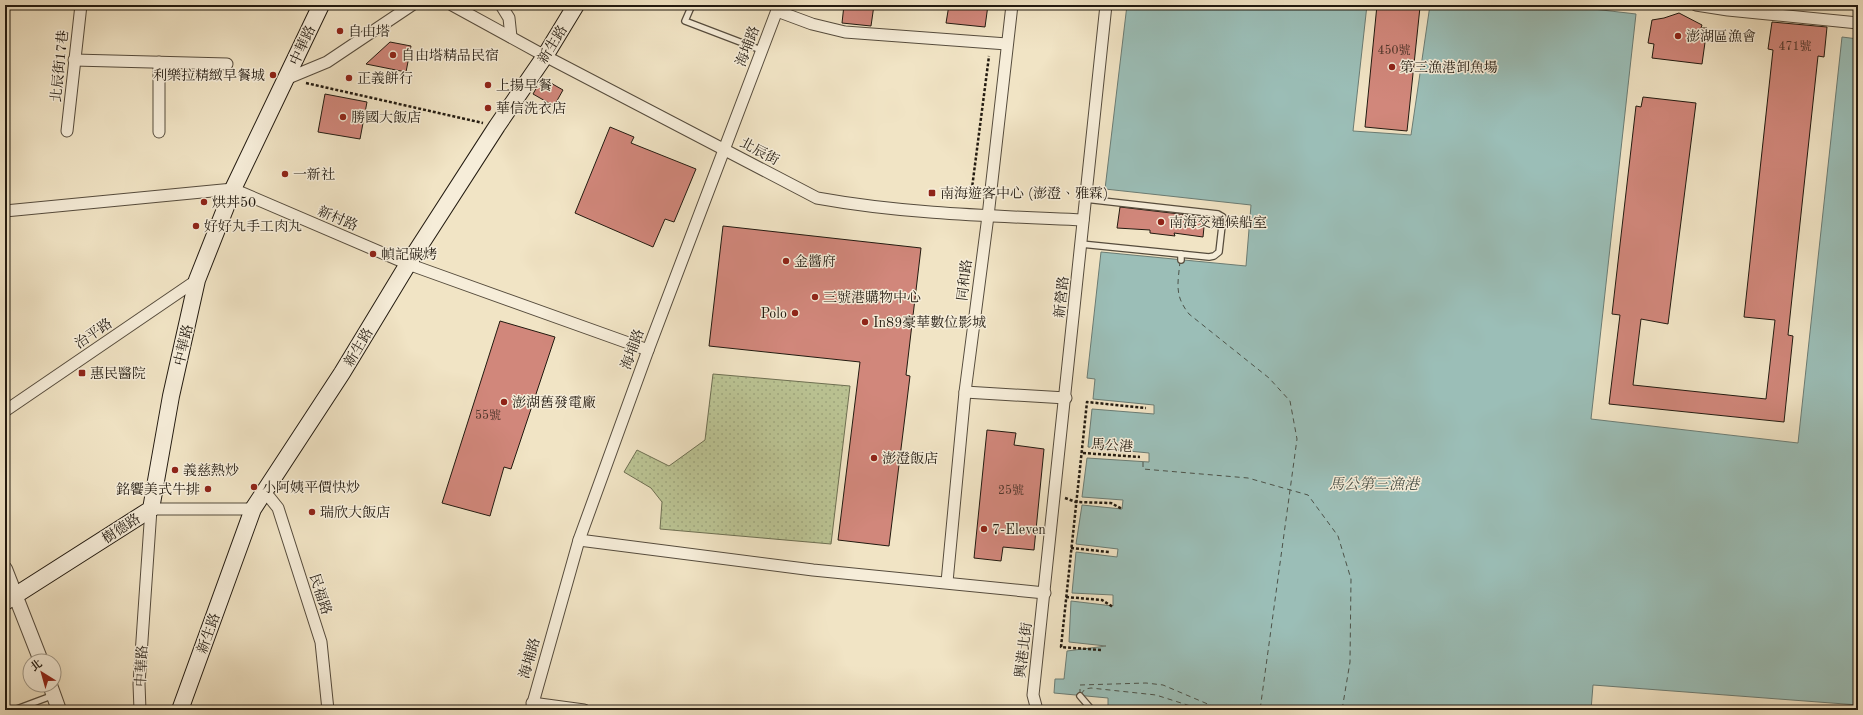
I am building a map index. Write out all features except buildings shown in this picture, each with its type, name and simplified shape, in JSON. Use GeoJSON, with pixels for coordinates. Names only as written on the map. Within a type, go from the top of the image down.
{"type":"FeatureCollection","features":[{"type":"Feature","properties":{"kind":"main road","name":"中華路"},"geometry":{"type":"LineString","coordinates":[[151,509],[171,396],[197,280],[233,189],[321,5]]}},
{"type":"Feature","properties":{"kind":"main road","name":"新生路"},"geometry":{"type":"LineString","coordinates":[[180,710],[254,509],[266,493],[342,373],[408,264],[497,126],[545,56],[576,5]]}},
{"type":"Feature","properties":{"kind":"main road","name":"樹德路"},"geometry":{"type":"LineString","coordinates":[[10,599],[151,509]]}},
{"type":"Feature","properties":{"kind":"street","name":"北辰街17巷"},"geometry":{"type":"LineString","coordinates":[[67,131],[81,5]]}},
{"type":"Feature","properties":{"kind":"street"},"geometry":{"type":"LineString","coordinates":[[286,79],[327,62],[412,5]]}},
{"type":"Feature","properties":{"kind":"street","name":"北辰街"},"geometry":{"type":"LineString","coordinates":[[452,5],[545,56],[724,148],[817,198],[863,206],[988,216],[1083,220]]}},
{"type":"Feature","properties":{"kind":"street"},"geometry":{"type":"LineString","coordinates":[[501,5],[509,18],[512,37]]}},
{"type":"Feature","properties":{"kind":"street","name":"同和路"},"geometry":{"type":"LineString","coordinates":[[947,582],[965,392],[988,216],[1012,5]]}},
{"type":"Feature","properties":{"kind":"street","name":"新營路"},"geometry":{"type":"LineString","coordinates":[[1045,593],[1106,5]]}},
{"type":"Feature","properties":{"kind":"street"},"geometry":{"type":"LineString","coordinates":[[1696,5],[1755,8],[1858,23]]}},
{"type":"Feature","properties":{"kind":"street"},"geometry":{"type":"LineString","coordinates":[[778,8],[812,24],[846,32],[1007,44]]}},
{"type":"Feature","properties":{"kind":"street","name":"海埔路"},"geometry":{"type":"LineString","coordinates":[[531,706],[579,540],[648,350],[778,8]]}},
{"type":"Feature","properties":{"kind":"street"},"geometry":{"type":"LineString","coordinates":[[74,60],[227,64]]}},
{"type":"Feature","properties":{"kind":"street"},"geometry":{"type":"LineString","coordinates":[[159,62],[159,132]]}},
{"type":"Feature","properties":{"kind":"street","name":"新村路"},"geometry":{"type":"LineString","coordinates":[[5,211],[233,189],[408,264],[648,350]]}},
{"type":"Feature","properties":{"kind":"street","name":"治平路"},"geometry":{"type":"LineString","coordinates":[[5,411],[197,280]]}},
{"type":"Feature","properties":{"kind":"street"},"geometry":{"type":"LineString","coordinates":[[965,392],[1066,398]]}},
{"type":"Feature","properties":{"kind":"street","name":"民福路"},"geometry":{"type":"LineString","coordinates":[[266,493],[278,508],[321,642],[328,710]]}},
{"type":"Feature","properties":{"kind":"street","name":"樹德路"},"geometry":{"type":"LineString","coordinates":[[151,509],[254,509]]}},
{"type":"Feature","properties":{"kind":"street","name":"中華路"},"geometry":{"type":"LineString","coordinates":[[140,710],[139,684],[151,509]]}},
{"type":"Feature","properties":{"kind":"street"},"geometry":{"type":"LineString","coordinates":[[579,540],[813,570],[947,582],[1045,593]]}},
{"type":"Feature","properties":{"kind":"street"},"geometry":{"type":"LineString","coordinates":[[5,569],[10,599],[37,653]]}},
{"type":"Feature","properties":{"kind":"street","name":"興港北街"},"geometry":{"type":"LineString","coordinates":[[1037,710],[1033,695],[1045,593]]}},
{"type":"Feature","properties":{"kind":"street"},"geometry":{"type":"LineString","coordinates":[[53,693],[59,710]]}},
{"type":"Feature","properties":{"kind":"street"},"geometry":{"type":"LineString","coordinates":[[531,706],[584,710]]}},
{"type":"Feature","properties":{"kind":"lane"},"geometry":{"type":"LineString","coordinates":[[692,5],[685,21],[761,50]]}},
{"type":"Feature","properties":{"kind":"lane"},"geometry":{"type":"LineString","coordinates":[[1081,244],[1181,257],[1214,256],[1219,252],[1223,218],[1218,214],[1085,199]]}},
{"type":"Feature","properties":{"kind":"lane"},"geometry":{"type":"LineString","coordinates":[[14,710],[46,693]]}},
{"type":"Feature","properties":{"kind":"lane"},"geometry":{"type":"LineString","coordinates":[[1080,696],[1092,710]]}},
{"type":"Feature","properties":{"kind":"path"},"geometry":{"type":"LineString","coordinates":[[1838,5],[1858,7]]}},
{"type":"Feature","properties":{"kind":"path"},"geometry":{"type":"LineString","coordinates":[[974,195],[972,188],[989,56]]}},
{"type":"Feature","properties":{"kind":"path"},"geometry":{"type":"LineString","coordinates":[[286,79],[497,126]]}},
{"type":"Feature","properties":{"kind":"path"},"geometry":{"type":"LineString","coordinates":[[1101,650],[1062,647],[1087,402],[1146,408]]}},
{"type":"Feature","properties":{"kind":"path","name":"馬公港"},"geometry":{"type":"LineString","coordinates":[[1083,453],[1140,457]]}},
{"type":"Feature","properties":{"kind":"path"},"geometry":{"type":"LineString","coordinates":[[1076,502],[1111,503],[1122,509]]}},
{"type":"Feature","properties":{"kind":"path"},"geometry":{"type":"LineString","coordinates":[[1071,548],[1109,552]]}},
{"type":"Feature","properties":{"kind":"path"},"geometry":{"type":"LineString","coordinates":[[1066,597],[1102,600],[1112,607]]}},
{"type":"Feature","properties":{"kind":"green space"},"geometry":{"type":"Polygon","coordinates":[[[713,374],[850,386],[831,544],[660,529],[662,502],[651,488],[624,472],[637,450],[669,466],[705,440],[713,374]]]}},
{"type":"Feature","properties":{"kind":"water","name":"馬公第三漁港"},"geometry":{"type":"Polygon","coordinates":[[[1127,5],[1367,5],[1353,131],[1411,135],[1430,5],[1559,5],[1636,14],[1591,419],[1798,443],[1842,37],[1858,39],[1858,705],[1593,685],[1591,710],[1108,710],[1108,698],[1054,693],[1055,679],[1064,679],[1067,651],[1106,646],[1069,642],[1071,601],[1113,606],[1113,595],[1072,593],[1076,552],[1117,557],[1118,549],[1076,544],[1082,505],[1122,509],[1123,500],[1082,497],[1087,458],[1149,462],[1149,453],[1088,447],[1092,409],[1154,414],[1154,405],[1093,399],[1095,379],[1087,378],[1101,252],[1246,266],[1251,205],[1105,189],[1127,5]]]}},
{"type":"Feature","properties":{"kind":"ferry route"},"geometry":{"type":"LineString","coordinates":[[1180,261],[1178,289],[1184,307],[1189,314],[1269,378],[1290,401],[1297,439],[1260,710]]}},
{"type":"Feature","properties":{"kind":"ferry route"},"geometry":{"type":"LineString","coordinates":[[1143,462],[1143,469],[1248,478],[1308,495],[1338,536],[1351,579],[1350,662],[1342,710]]}},
{"type":"Feature","properties":{"kind":"ferry route"},"geometry":{"type":"LineString","coordinates":[[1080,694],[1080,685],[1146,683],[1163,685],[1210,705],[1216,710]]}},
{"type":"Feature","properties":{"kind":"ferry route"},"geometry":{"type":"LineString","coordinates":[[1081,694],[1085,689],[1091,688],[1156,695],[1203,710]]}},
{"type":"Feature","properties":{"kind":"place","name":"自由塔"},"geometry":{"type":"Point","coordinates":[340,31]}},
{"type":"Feature","properties":{"kind":"place","name":"澎湖區漁會"},"geometry":{"type":"Point","coordinates":[1678,36]}},
{"type":"Feature","properties":{"kind":"place","name":"自由塔精品民宿"},"geometry":{"type":"Point","coordinates":[393,55]}},
{"type":"Feature","properties":{"kind":"place","name":"第三漁港卸魚場"},"geometry":{"type":"Point","coordinates":[1392,67]}},
{"type":"Feature","properties":{"kind":"place","name":"利樂拉精緻早餐城"},"geometry":{"type":"Point","coordinates":[273,75]}},
{"type":"Feature","properties":{"kind":"place","name":"正義餅行"},"geometry":{"type":"Point","coordinates":[349,78]}},
{"type":"Feature","properties":{"kind":"place","name":"上揚早餐"},"geometry":{"type":"Point","coordinates":[488,85]}},
{"type":"Feature","properties":{"kind":"place","name":"華信洗衣店"},"geometry":{"type":"Point","coordinates":[488,108]}},
{"type":"Feature","properties":{"kind":"place","name":"勝國大飯店"},"geometry":{"type":"Point","coordinates":[343,117]}},
{"type":"Feature","properties":{"kind":"place","name":"一新社"},"geometry":{"type":"Point","coordinates":[285,174]}},
{"type":"Feature","properties":{"kind":"place","name":"南海遊客中心 (澎澄、雅霖)"},"geometry":{"type":"Point","coordinates":[932,193]}},
{"type":"Feature","properties":{"kind":"place","name":"烘丼50"},"geometry":{"type":"Point","coordinates":[204,202]}},
{"type":"Feature","properties":{"kind":"place","name":"南海交通候船室"},"geometry":{"type":"Point","coordinates":[1161,222]}},
{"type":"Feature","properties":{"kind":"place","name":"好好丸手工肉丸"},"geometry":{"type":"Point","coordinates":[196,226]}},
{"type":"Feature","properties":{"kind":"place","name":"幀記碳烤"},"geometry":{"type":"Point","coordinates":[373,254]}},
{"type":"Feature","properties":{"kind":"place","name":"金醬府"},"geometry":{"type":"Point","coordinates":[786,261]}},
{"type":"Feature","properties":{"kind":"place","name":"三號港購物中心"},"geometry":{"type":"Point","coordinates":[815,297]}},
{"type":"Feature","properties":{"kind":"place","name":"Polo"},"geometry":{"type":"Point","coordinates":[795,313]}},
{"type":"Feature","properties":{"kind":"place","name":"In89豪華數位影城"},"geometry":{"type":"Point","coordinates":[865,322]}},
{"type":"Feature","properties":{"kind":"place","name":"惠民醫院"},"geometry":{"type":"Point","coordinates":[82,373]}},
{"type":"Feature","properties":{"kind":"place","name":"澎湖舊發電廠"},"geometry":{"type":"Point","coordinates":[504,402]}},
{"type":"Feature","properties":{"kind":"place","name":"澎澄飯店"},"geometry":{"type":"Point","coordinates":[874,458]}},
{"type":"Feature","properties":{"kind":"place","name":"義慈熱炒"},"geometry":{"type":"Point","coordinates":[175,470]}},
{"type":"Feature","properties":{"kind":"place","name":"小阿姨平價快炒"},"geometry":{"type":"Point","coordinates":[254,487]}},
{"type":"Feature","properties":{"kind":"place","name":"銘饗美式牛排"},"geometry":{"type":"Point","coordinates":[208,489]}},
{"type":"Feature","properties":{"kind":"place","name":"瑞欣大飯店"},"geometry":{"type":"Point","coordinates":[312,512]}},
{"type":"Feature","properties":{"kind":"place","name":"7-Eleven"},"geometry":{"type":"Point","coordinates":[984,529]}}]}
